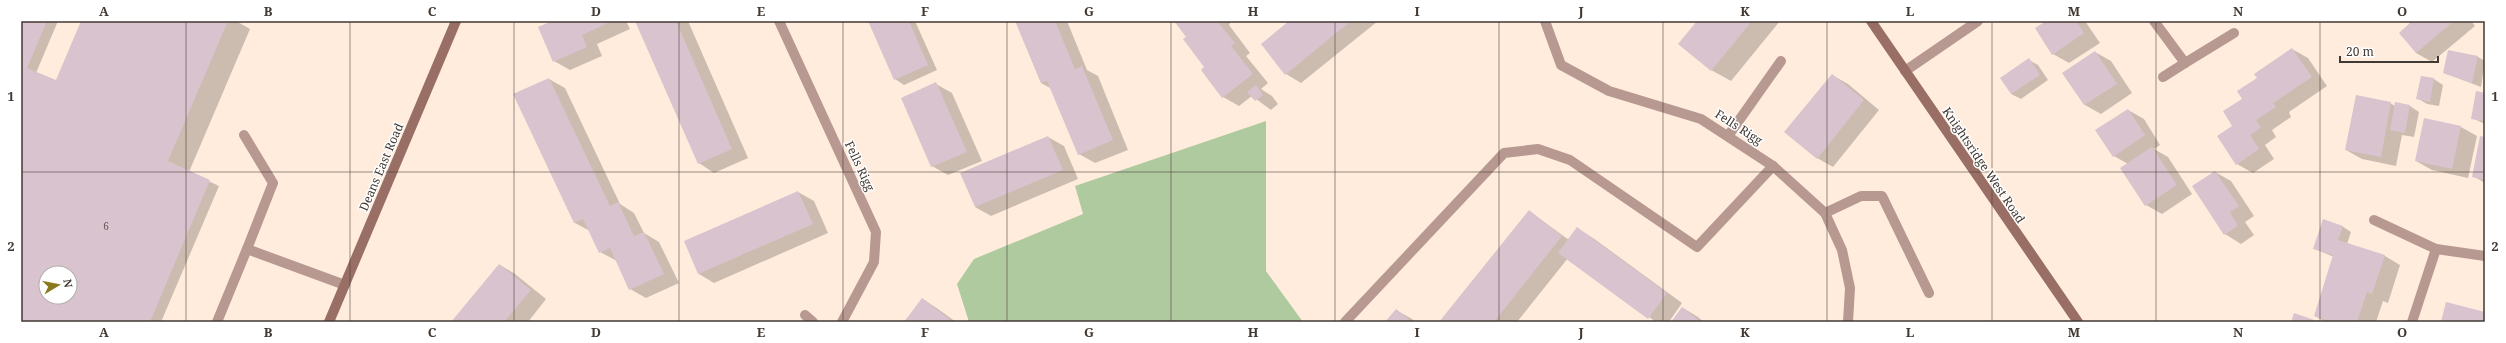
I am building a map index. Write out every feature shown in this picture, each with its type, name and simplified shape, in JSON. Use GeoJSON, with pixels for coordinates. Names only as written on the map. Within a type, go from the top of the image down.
{"type":"FeatureCollection","features":[{"type":"Feature","properties":{"kind":"street","name":"Deans East Road"},"geometry":{"type":"LineString","coordinates":[[329,322],[456,21]]}},
{"type":"Feature","properties":{"kind":"street","name":"Fells Rigg"},"geometry":{"type":"LineString","coordinates":[[779,21],[876,232],[874,262],[842,322]]}},
{"type":"Feature","properties":{"kind":"street","name":"Fells Rigg"},"geometry":{"type":"LineString","coordinates":[[1545,21],[1561,65],[1609,91],[1701,119],[1774,166],[1825,213],[1842,250],[1850,288],[1848,322]]}},
{"type":"Feature","properties":{"kind":"street","name":"Knightsridge West Road"},"geometry":{"type":"LineString","coordinates":[[1870,21],[2078,322]]}},
{"type":"Feature","properties":{"kind":"street"},"geometry":{"type":"LineString","coordinates":[[1905,71],[1978,21]]}},
{"type":"Feature","properties":{"kind":"street"},"geometry":{"type":"LineString","coordinates":[[2154,21],[2185,63]]}},
{"type":"Feature","properties":{"kind":"street"},"geometry":{"type":"LineString","coordinates":[[2163,77],[2234,33]]}},
{"type":"Feature","properties":{"kind":"street"},"geometry":{"type":"LineString","coordinates":[[1728,136],[1781,61]]}},
{"type":"Feature","properties":{"kind":"street"},"geometry":{"type":"LineString","coordinates":[[217,322],[273,182],[244,135]]}},
{"type":"Feature","properties":{"kind":"street"},"geometry":{"type":"LineString","coordinates":[[1344,322],[1504,153],[1538,149],[1570,160],[1697,247],[1774,166]]}},
{"type":"Feature","properties":{"kind":"street"},"geometry":{"type":"LineString","coordinates":[[1825,213],[1862,196],[1882,196],[1929,293]]}},
{"type":"Feature","properties":{"kind":"street"},"geometry":{"type":"LineString","coordinates":[[2374,220],[2436,249],[2485,256]]}},
{"type":"Feature","properties":{"kind":"street"},"geometry":{"type":"LineString","coordinates":[[2412,322],[2436,249]]}},
{"type":"Feature","properties":{"kind":"street"},"geometry":{"type":"LineString","coordinates":[[247,250],[345,285]]}},
{"type":"Feature","properties":{"kind":"street"},"geometry":{"type":"LineString","coordinates":[[805,315],[813,322]]}},
{"type":"Feature","properties":{"kind":"green space"},"geometry":{"type":"Polygon","coordinates":[[[1266,121],[1266,271],[1303,322],[969,322],[957,284],[974,259],[1083,214],[1075,186],[1266,121]]]}},
{"type":"Feature","properties":{"kind":"building"},"geometry":{"type":"Polygon","coordinates":[[[21,21],[47,21],[27,68],[56,80],[81,21],[228,21],[168,161],[210,180],[150,322],[21,322],[21,21]]]}},
{"type":"Feature","properties":{"kind":"building"},"geometry":{"type":"Polygon","coordinates":[[[552,21],[612,21],[582,35],[587,47],[553,62],[538,27],[552,21]]]}},
{"type":"Feature","properties":{"kind":"building"},"geometry":{"type":"Polygon","coordinates":[[[635,21],[676,21],[732,149],[698,164],[635,21]]]}},
{"type":"Feature","properties":{"kind":"building"},"geometry":{"type":"Polygon","coordinates":[[[868,21],[909,21],[928,65],[894,80],[868,21]]]}},
{"type":"Feature","properties":{"kind":"building"},"geometry":{"type":"Polygon","coordinates":[[[1015,21],[1055,21],[1075,69],[1082,66],[1113,140],[1078,155],[1047,81],[1041,83],[1015,21]]]}},
{"type":"Feature","properties":{"kind":"building"},"geometry":{"type":"Polygon","coordinates":[[[1174,21],[1217,21],[1235,43],[1231,46],[1253,74],[1222,98],[1201,70],[1204,67],[1183,39],[1186,37],[1174,21]]]}},
{"type":"Feature","properties":{"kind":"building"},"geometry":{"type":"Polygon","coordinates":[[[1289,21],[1351,21],[1285,75],[1261,44],[1289,21]]]}},
{"type":"Feature","properties":{"kind":"building"},"geometry":{"type":"Polygon","coordinates":[[[1697,21],[1752,21],[1711,71],[1678,44],[1697,21]]]}},
{"type":"Feature","properties":{"kind":"building"},"geometry":{"type":"Polygon","coordinates":[[[2046,21],[2076,21],[2084,33],[2052,55],[2035,28],[2046,21]]]}},
{"type":"Feature","properties":{"kind":"building"},"geometry":{"type":"Polygon","coordinates":[[[2408,21],[2454,21],[2416,53],[2399,33],[2410,23],[2408,21]]]}},
{"type":"Feature","properties":{"kind":"building"},"geometry":{"type":"Polygon","coordinates":[[[2292,48],[2312,77],[2273,103],[2276,107],[2256,120],[2261,128],[2250,135],[2259,149],[2236,165],[2217,136],[2232,126],[2223,111],[2242,99],[2237,91],[2257,78],[2254,74],[2292,48]]]}},
{"type":"Feature","properties":{"kind":"building"},"geometry":{"type":"Polygon","coordinates":[[[2448,50],[2478,56],[2472,83],[2443,73],[2448,50]]]}},
{"type":"Feature","properties":{"kind":"building"},"geometry":{"type":"Polygon","coordinates":[[[2095,51],[2117,84],[2084,105],[2062,73],[2095,51]]]}},
{"type":"Feature","properties":{"kind":"building"},"geometry":{"type":"Polygon","coordinates":[[[2029,58],[2040,75],[2011,94],[2000,78],[2029,58]]]}},
{"type":"Feature","properties":{"kind":"building"},"geometry":{"type":"Polygon","coordinates":[[[1832,74],[1864,100],[1817,159],[1784,132],[1832,74]]]}},
{"type":"Feature","properties":{"kind":"building"},"geometry":{"type":"Polygon","coordinates":[[[2421,76],[2434,78],[2430,102],[2416,99],[2421,76]]]}},
{"type":"Feature","properties":{"kind":"building"},"geometry":{"type":"Polygon","coordinates":[[[549,78],[610,206],[618,202],[634,236],[644,232],[664,274],[629,290],[610,248],[599,253],[583,219],[574,223],[513,94],[549,78]]]}},
{"type":"Feature","properties":{"kind":"building"},"geometry":{"type":"Polygon","coordinates":[[[936,82],[967,152],[931,167],[901,98],[936,82]]]}},
{"type":"Feature","properties":{"kind":"building"},"geometry":{"type":"Polygon","coordinates":[[[1256,85],[1263,95],[1255,101],[1247,92],[1256,85]]]}},
{"type":"Feature","properties":{"kind":"building"},"geometry":{"type":"Polygon","coordinates":[[[2476,91],[2485,93],[2485,121],[2471,119],[2476,91]]]}},
{"type":"Feature","properties":{"kind":"building"},"geometry":{"type":"Polygon","coordinates":[[[2356,95],[2391,102],[2381,157],[2345,150],[2356,95]]]}},
{"type":"Feature","properties":{"kind":"building"},"geometry":{"type":"Polygon","coordinates":[[[2395,102],[2410,105],[2405,133],[2390,130],[2395,102]]]}},
{"type":"Feature","properties":{"kind":"building"},"geometry":{"type":"Polygon","coordinates":[[[2128,109],[2145,135],[2113,157],[2095,130],[2128,109]]]}},
{"type":"Feature","properties":{"kind":"building"},"geometry":{"type":"Polygon","coordinates":[[[2424,118],[2461,126],[2452,169],[2415,161],[2424,118]]]}},
{"type":"Feature","properties":{"kind":"building"},"geometry":{"type":"Polygon","coordinates":[[[1048,136],[1063,170],[975,207],[960,173],[1048,136]]]}},
{"type":"Feature","properties":{"kind":"building"},"geometry":{"type":"Polygon","coordinates":[[[2480,136],[2485,137],[2485,180],[2472,177],[2480,136]]]}},
{"type":"Feature","properties":{"kind":"building"},"geometry":{"type":"Polygon","coordinates":[[[2152,147],[2177,185],[2145,206],[2120,168],[2152,147]]]}},
{"type":"Feature","properties":{"kind":"building"},"geometry":{"type":"Polygon","coordinates":[[[2215,171],[2239,206],[2230,212],[2238,226],[2224,235],[2192,186],[2215,171]]]}},
{"type":"Feature","properties":{"kind":"building"},"geometry":{"type":"Polygon","coordinates":[[[798,191],[813,224],[698,274],[684,241],[798,191]]]}},
{"type":"Feature","properties":{"kind":"building"},"geometry":{"type":"Polygon","coordinates":[[[1529,210],[1562,236],[1494,322],[1439,322],[1529,210]]]}},
{"type":"Feature","properties":{"kind":"building"},"geometry":{"type":"Polygon","coordinates":[[[2323,219],[2343,226],[2338,240],[2385,255],[2372,294],[2367,292],[2357,322],[2332,322],[2314,316],[2333,255],[2313,249],[2323,219]]]}},
{"type":"Feature","properties":{"kind":"building"},"geometry":{"type":"Polygon","coordinates":[[[1577,227],[1667,293],[1648,319],[1558,253],[1577,227]]]}},
{"type":"Feature","properties":{"kind":"building"},"geometry":{"type":"Polygon","coordinates":[[[499,264],[531,290],[504,322],[451,322],[499,264]]]}},
{"type":"Feature","properties":{"kind":"building"},"geometry":{"type":"Polygon","coordinates":[[[922,298],[953,322],[904,322],[922,298]]]}},
{"type":"Feature","properties":{"kind":"building"},"geometry":{"type":"Polygon","coordinates":[[[2446,302],[2485,312],[2485,322],[2441,322],[2446,302]]]}},
{"type":"Feature","properties":{"kind":"building"},"geometry":{"type":"Polygon","coordinates":[[[1682,307],[1701,322],[1671,322],[1682,307]]]}},
{"type":"Feature","properties":{"kind":"building"},"geometry":{"type":"Polygon","coordinates":[[[1396,309],[1412,322],[1385,322],[1396,309]]]}},
{"type":"Feature","properties":{"kind":"building"},"geometry":{"type":"Polygon","coordinates":[[[2294,313],[2320,322],[2291,322],[2294,313]]]}}]}
